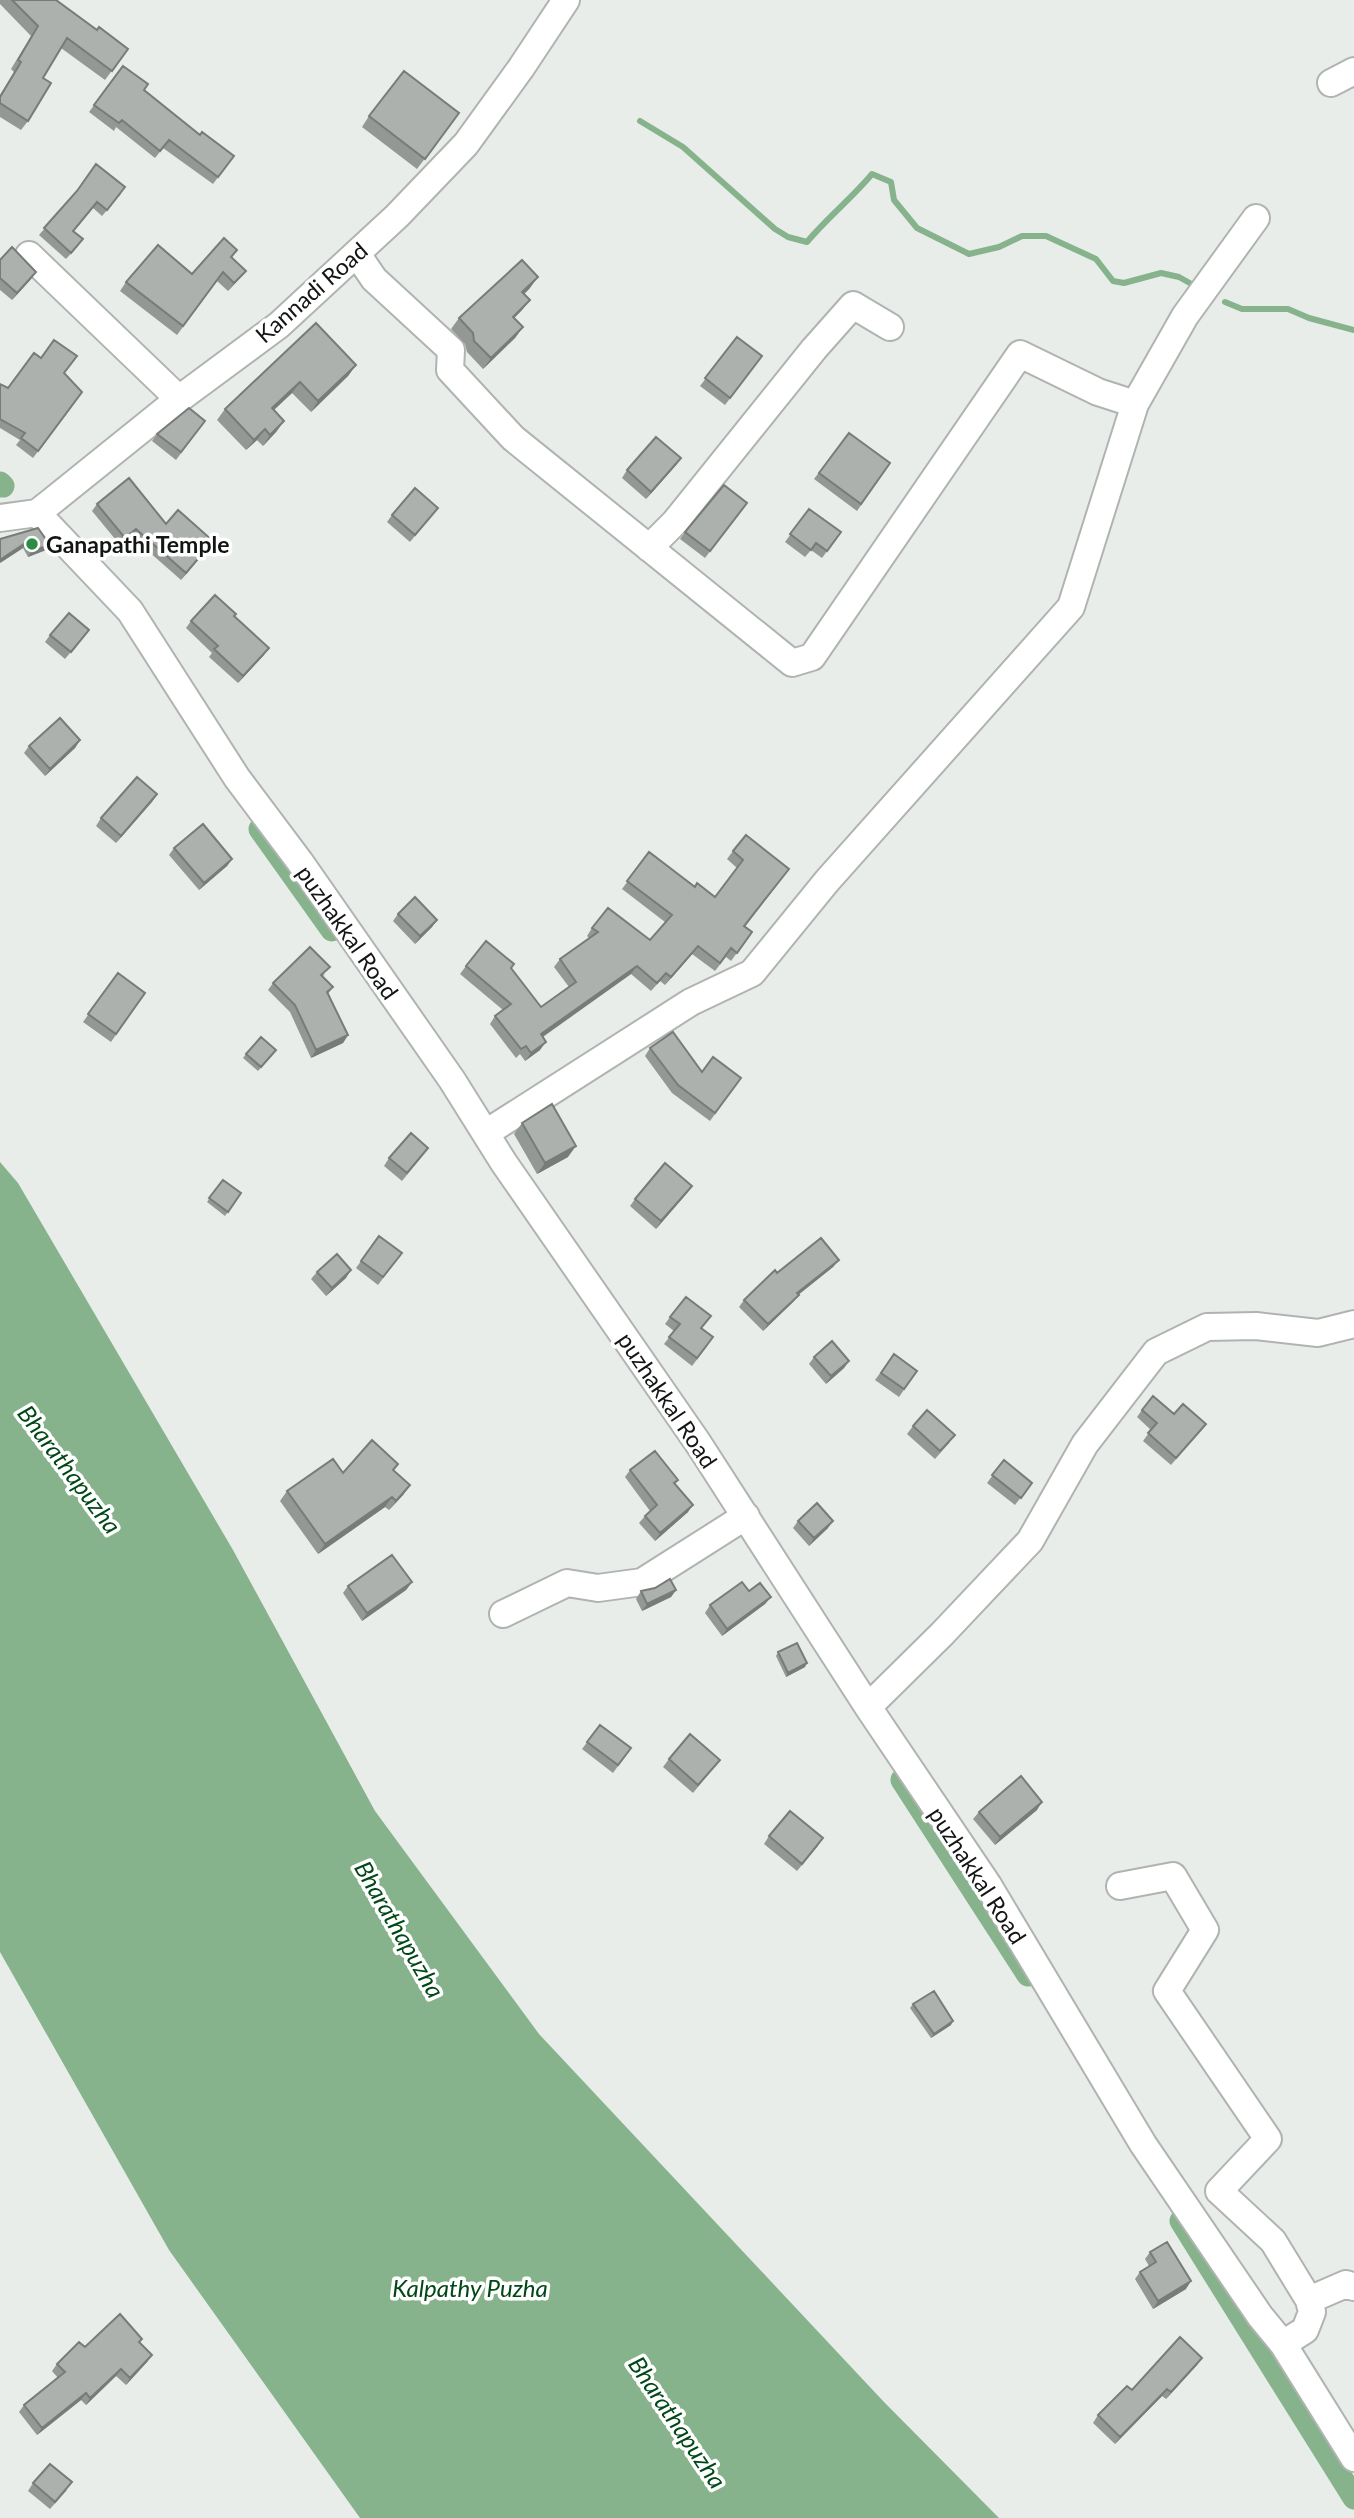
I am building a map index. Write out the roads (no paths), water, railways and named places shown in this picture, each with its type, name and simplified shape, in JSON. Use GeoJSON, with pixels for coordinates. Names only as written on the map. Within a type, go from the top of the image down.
{"type":"FeatureCollection","features":[{"type":"Feature","properties":{"kind":"street","name":"Kannadi Road"},"geometry":{"type":"LineString","coordinates":[[37,513],[179,399],[279,324],[357,254],[466,144],[566,0]]}},
{"type":"Feature","properties":{"kind":"street"},"geometry":{"type":"LineString","coordinates":[[486,1133],[691,1002],[752,973],[827,881],[1071,607],[1135,404],[1185,316],[1256,218]]}},
{"type":"Feature","properties":{"kind":"street"},"geometry":{"type":"LineString","coordinates":[[357,254],[374,279],[451,350],[450,370],[513,438],[792,663],[812,657],[1020,354],[1098,392],[1135,404]]}},
{"type":"Feature","properties":{"kind":"street"},"geometry":{"type":"LineString","coordinates":[[29,255],[179,399]]}},
{"type":"Feature","properties":{"kind":"street"},"geometry":{"type":"LineString","coordinates":[[649,548],[676,522],[814,349],[853,305],[890,327]]}},
{"type":"Feature","properties":{"kind":"street"},"geometry":{"type":"LineString","coordinates":[[0,518],[37,513]]}},
{"type":"Feature","properties":{"kind":"street","name":"puzhakkal Road"},"geometry":{"type":"LineString","coordinates":[[37,513],[130,611],[237,778],[300,862],[445,1069],[745,1516],[867,1707],[988,1885],[1143,2144],[1260,2316],[1283,2344],[1354,2458]]}},
{"type":"Feature","properties":{"kind":"street"},"geometry":{"type":"LineString","coordinates":[[867,1707],[1030,1541],[1086,1444],[1156,1352],[1207,1327],[1256,1326],[1318,1333],[1354,1324]]}},
{"type":"Feature","properties":{"kind":"street"},"geometry":{"type":"LineString","coordinates":[[503,1614],[567,1583],[598,1588],[642,1582],[745,1516]]}},
{"type":"Feature","properties":{"kind":"street"},"geometry":{"type":"LineString","coordinates":[[1120,1886],[1173,1877],[1205,1930],[1167,1992],[1268,2139],[1219,2191],[1273,2241],[1309,2300],[1312,2312],[1305,2330],[1283,2344]]}},
{"type":"Feature","properties":{"kind":"street"},"geometry":{"type":"LineString","coordinates":[[1309,2300],[1346,2284],[1354,2287]]}},
{"type":"Feature","properties":{"kind":"water","name":"Kalpathy Puzha"},"geometry":{"type":"Polygon","coordinates":[[[0,1162],[18,1183],[233,1550],[375,1811],[539,2034],[884,2402],[999,2518],[360,2518],[169,2250],[0,1952],[0,1162]]]}},
{"type":"Feature","properties":{"kind":"waterway"},"geometry":{"type":"LineString","coordinates":[[640,121],[683,147],[775,229],[788,237],[807,242],[872,174],[891,182],[894,200],[917,228],[969,254],[999,247],[1022,236],[1046,236],[1096,259],[1113,281],[1124,283],[1161,273],[1179,277],[1195,286]]}},
{"type":"Feature","properties":{"kind":"waterway"},"geometry":{"type":"LineString","coordinates":[[1225,302],[1242,309],[1288,309],[1309,318],[1354,330]]}},
{"type":"Feature","properties":{"kind":"waterway"},"geometry":{"type":"LineString","coordinates":[[0,483],[3,486]]}},
{"type":"Feature","properties":{"kind":"waterway"},"geometry":{"type":"LineString","coordinates":[[260,829],[332,930]]}},
{"type":"Feature","properties":{"kind":"waterway"},"geometry":{"type":"LineString","coordinates":[[902,1780],[1028,1975]]}},
{"type":"Feature","properties":{"kind":"waterway"},"geometry":{"type":"LineString","coordinates":[[1181,2221],[1354,2498]]}},
{"type":"Feature","properties":{"kind":"place","name":"Ganapathi Temple"},"geometry":{"type":"Point","coordinates":[32,544]}},
{"type":"Feature","properties":{"kind":"water label","name":"Bharathapuzha"},"geometry":{"type":"Point","coordinates":[70,1469]}},
{"type":"Feature","properties":{"kind":"water label","name":"Bharathapuzha"},"geometry":{"type":"Point","coordinates":[400,1929]}},
{"type":"Feature","properties":{"kind":"water label","name":"Bharathapuzha"},"geometry":{"type":"Point","coordinates":[678,2422]}}]}
